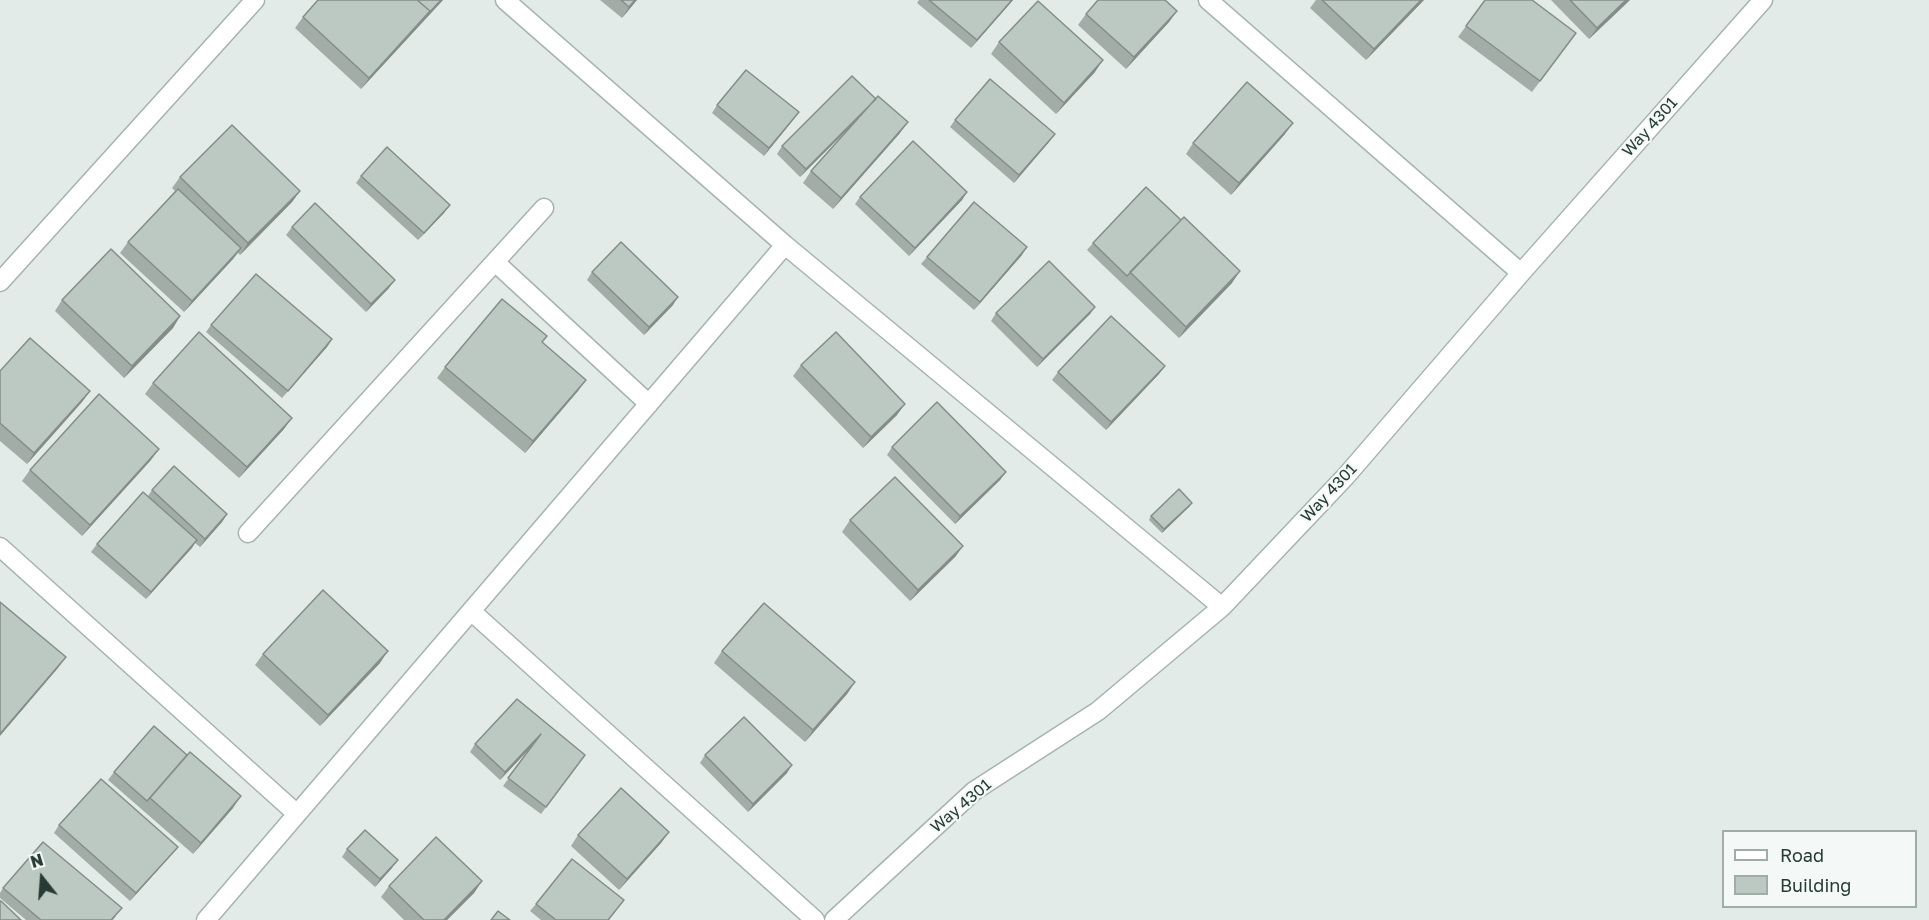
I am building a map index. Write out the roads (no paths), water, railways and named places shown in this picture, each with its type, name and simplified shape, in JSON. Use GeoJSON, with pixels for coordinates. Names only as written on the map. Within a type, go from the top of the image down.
{"type":"FeatureCollection","features":[{"type":"Feature","properties":{"kind":"street"},"geometry":{"type":"LineString","coordinates":[[0,282],[255,0]]}},
{"type":"Feature","properties":{"kind":"street"},"geometry":{"type":"LineString","coordinates":[[505,0],[785,245],[1222,607]]}},
{"type":"Feature","properties":{"kind":"street"},"geometry":{"type":"LineString","coordinates":[[1208,0],[1521,273]]}},
{"type":"Feature","properties":{"kind":"street","name":"Way 4301"},"geometry":{"type":"LineString","coordinates":[[834,920],[974,791],[1098,711],[1222,607],[1346,476],[1757,2]]}},
{"type":"Feature","properties":{"kind":"street"},"geometry":{"type":"LineString","coordinates":[[248,533],[544,208]]}},
{"type":"Feature","properties":{"kind":"street"},"geometry":{"type":"LineString","coordinates":[[206,920],[785,245]]}},
{"type":"Feature","properties":{"kind":"street"},"geometry":{"type":"LineString","coordinates":[[495,262],[649,404]]}},
{"type":"Feature","properties":{"kind":"street"},"geometry":{"type":"LineString","coordinates":[[0,547],[297,814]]}},
{"type":"Feature","properties":{"kind":"street"},"geometry":{"type":"LineString","coordinates":[[471,611],[815,920]]}}]}
